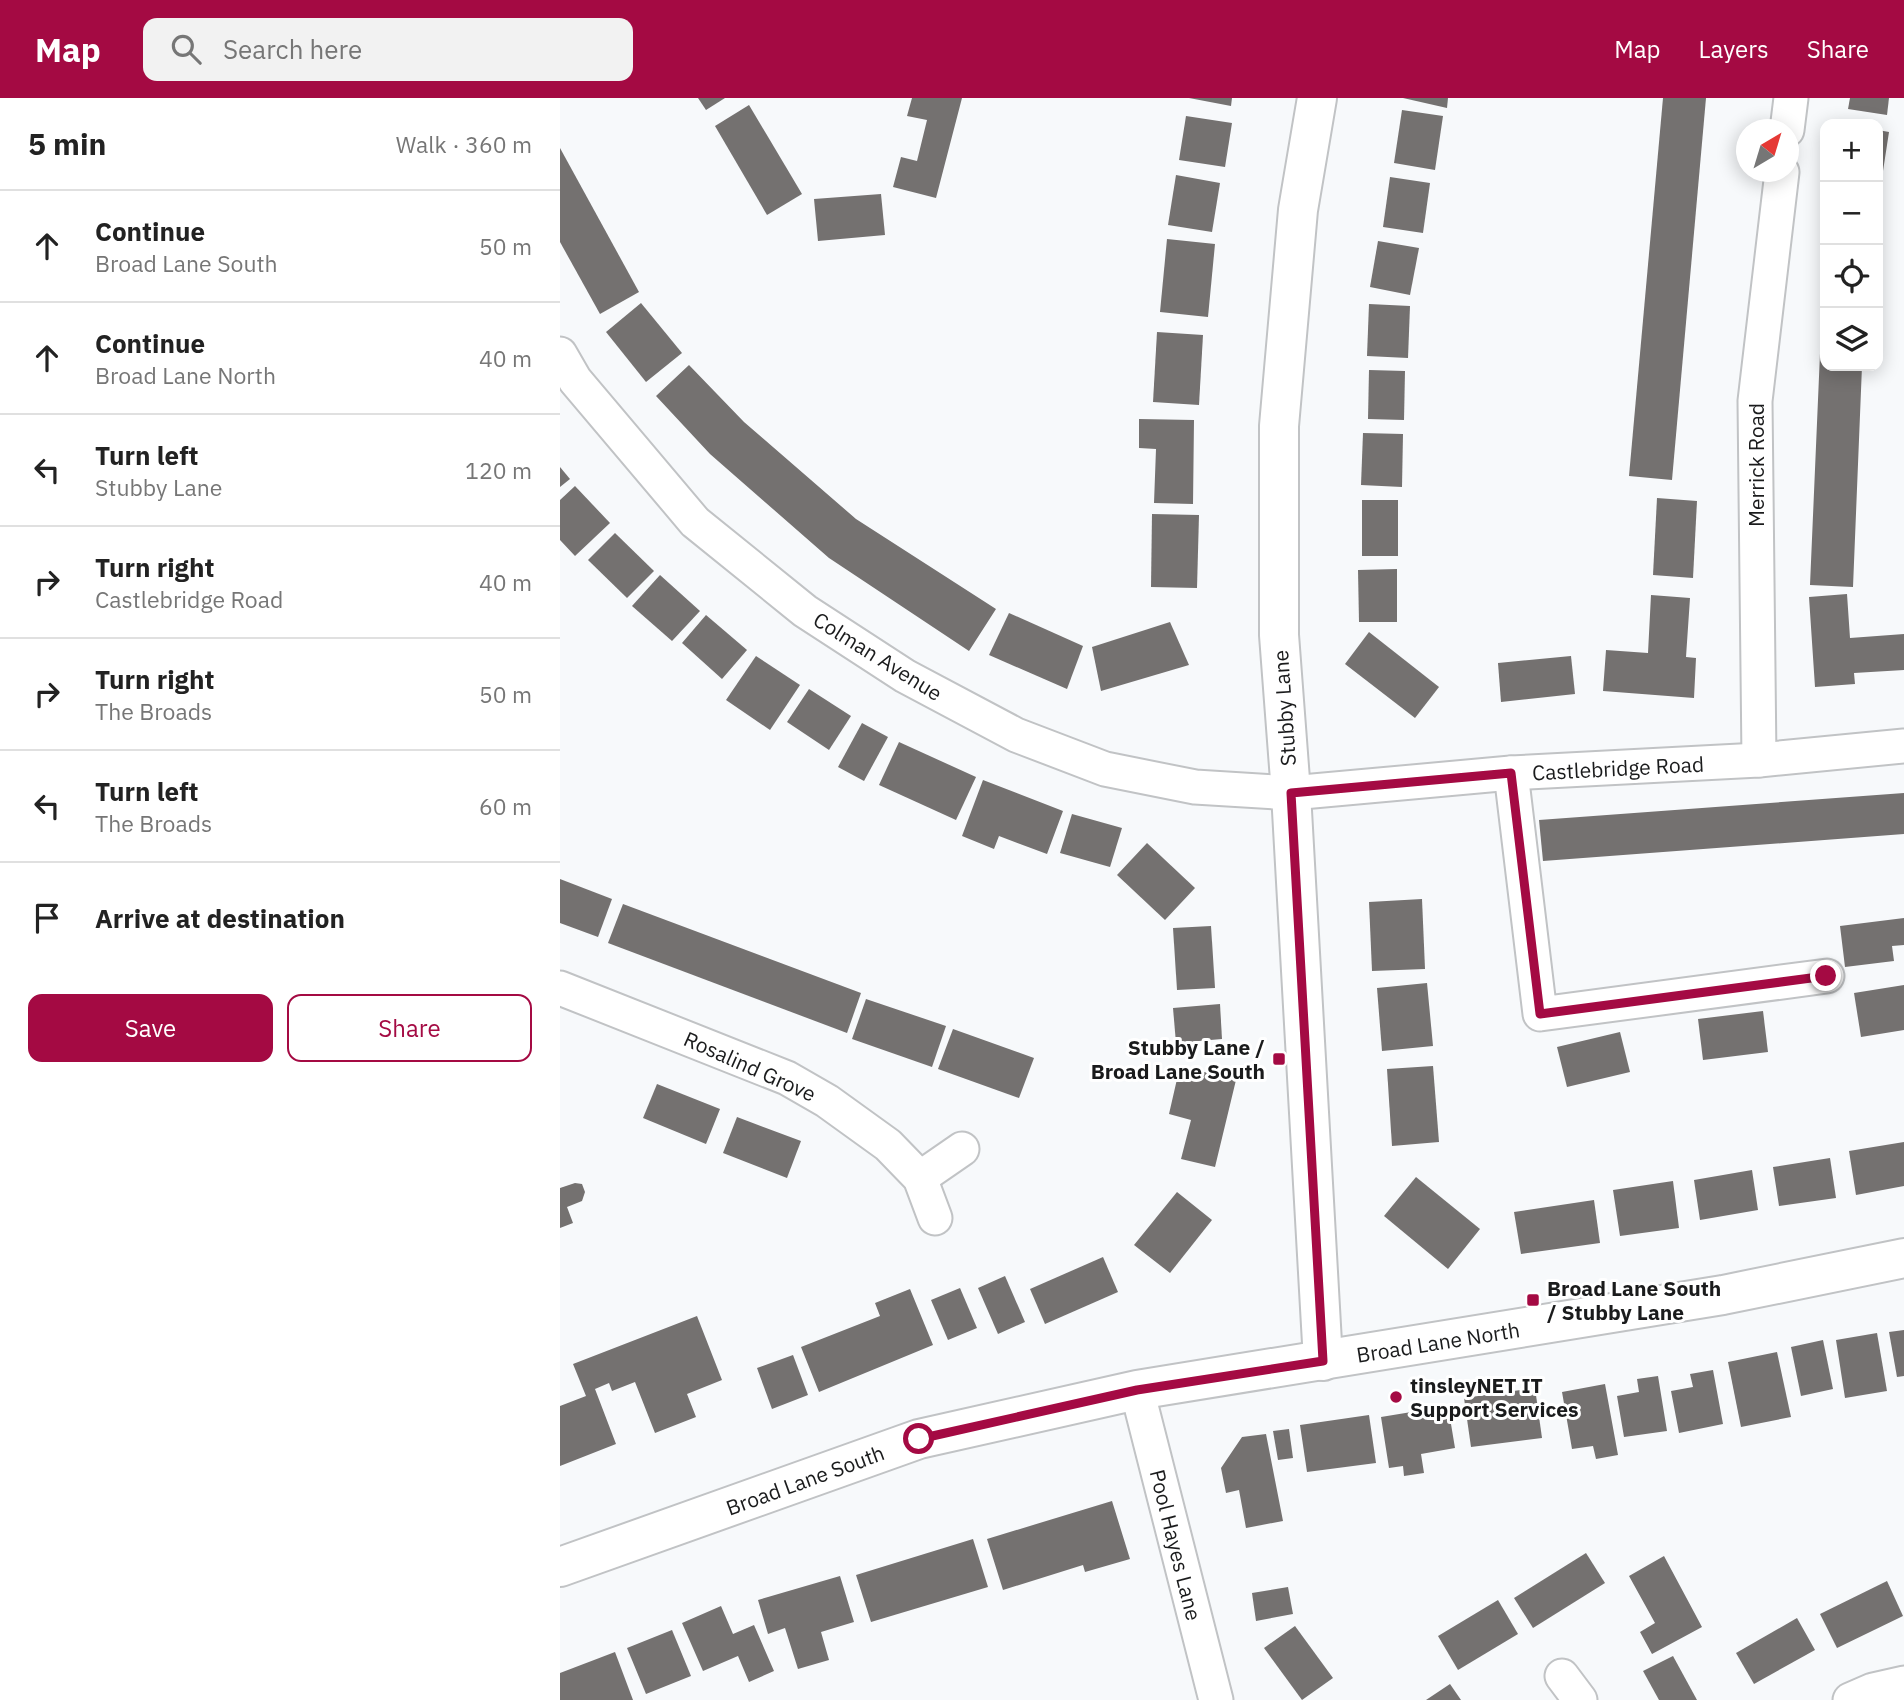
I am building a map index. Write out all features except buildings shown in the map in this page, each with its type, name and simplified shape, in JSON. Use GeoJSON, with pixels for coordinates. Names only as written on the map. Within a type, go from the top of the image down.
{"type":"FeatureCollection","features":[{"type":"Feature","properties":{"kind":"street","name":"Stubby Lane"},"geometry":{"type":"LineString","coordinates":[[1317,98],[1298,210],[1279,426],[1279,635],[1291,793],[1323,1361]]}},
{"type":"Feature","properties":{"kind":"street"},"geometry":{"type":"LineString","coordinates":[[1788,119],[1791,98]]}},
{"type":"Feature","properties":{"kind":"street","name":"Merrick Road"},"geometry":{"type":"LineString","coordinates":[[1759,760],[1755,401],[1781,182]]}},
{"type":"Feature","properties":{"kind":"street","name":"Colman Avenue"},"geometry":{"type":"LineString","coordinates":[[560,354],[575,380],[695,522],[805,611],[905,676],[1016,735],[1105,769],[1195,787],[1291,793]]}},
{"type":"Feature","properties":{"kind":"street","name":"Castlebridge Road"},"geometry":{"type":"LineString","coordinates":[[1291,793],[1511,773],[1759,760],[1904,746]]}},
{"type":"Feature","properties":{"kind":"street"},"geometry":{"type":"LineString","coordinates":[[1511,773],[1540,1014],[1826,976]]}},
{"type":"Feature","properties":{"kind":"street","name":"Rosalind Grove"},"geometry":{"type":"LineString","coordinates":[[560,988],[787,1078],[827,1101],[888,1145],[919,1178],[935,1219]]}},
{"type":"Feature","properties":{"kind":"street"},"geometry":{"type":"LineString","coordinates":[[919,1178],[962,1149]]}},
{"type":"Feature","properties":{"kind":"street","name":"Broad Lane North"},"geometry":{"type":"LineString","coordinates":[[1137,1390],[1723,1295],[1904,1258]]}},
{"type":"Feature","properties":{"kind":"street","name":"Broad Lane South"},"geometry":{"type":"LineString","coordinates":[[560,1567],[919,1439],[1137,1390]]}},
{"type":"Feature","properties":{"kind":"street","name":"Pool Hayes Lane"},"geometry":{"type":"LineString","coordinates":[[1137,1390],[1216,1700]]}},
{"type":"Feature","properties":{"kind":"street"},"geometry":{"type":"LineString","coordinates":[[1850,1700],[1873,1690],[1904,1684]]}},
{"type":"Feature","properties":{"kind":"place","name":"Stubby Lane / Broad Lane South"},"geometry":{"type":"Point","coordinates":[1279,1059]}},
{"type":"Feature","properties":{"kind":"place","name":"Broad Lane South / Stubby Lane"},"geometry":{"type":"Point","coordinates":[1533,1300]}},
{"type":"Feature","properties":{"kind":"place","name":"tinsleyNET IT Support Services"},"geometry":{"type":"Point","coordinates":[1396,1397]}},
{"type":"Feature","properties":{"kind":"route"},"geometry":{"type":"LineString","coordinates":[[919,1439],[1137,1390],[1323,1361],[1291,793],[1511,773],[1540,1014],[1826,976]]}}]}
